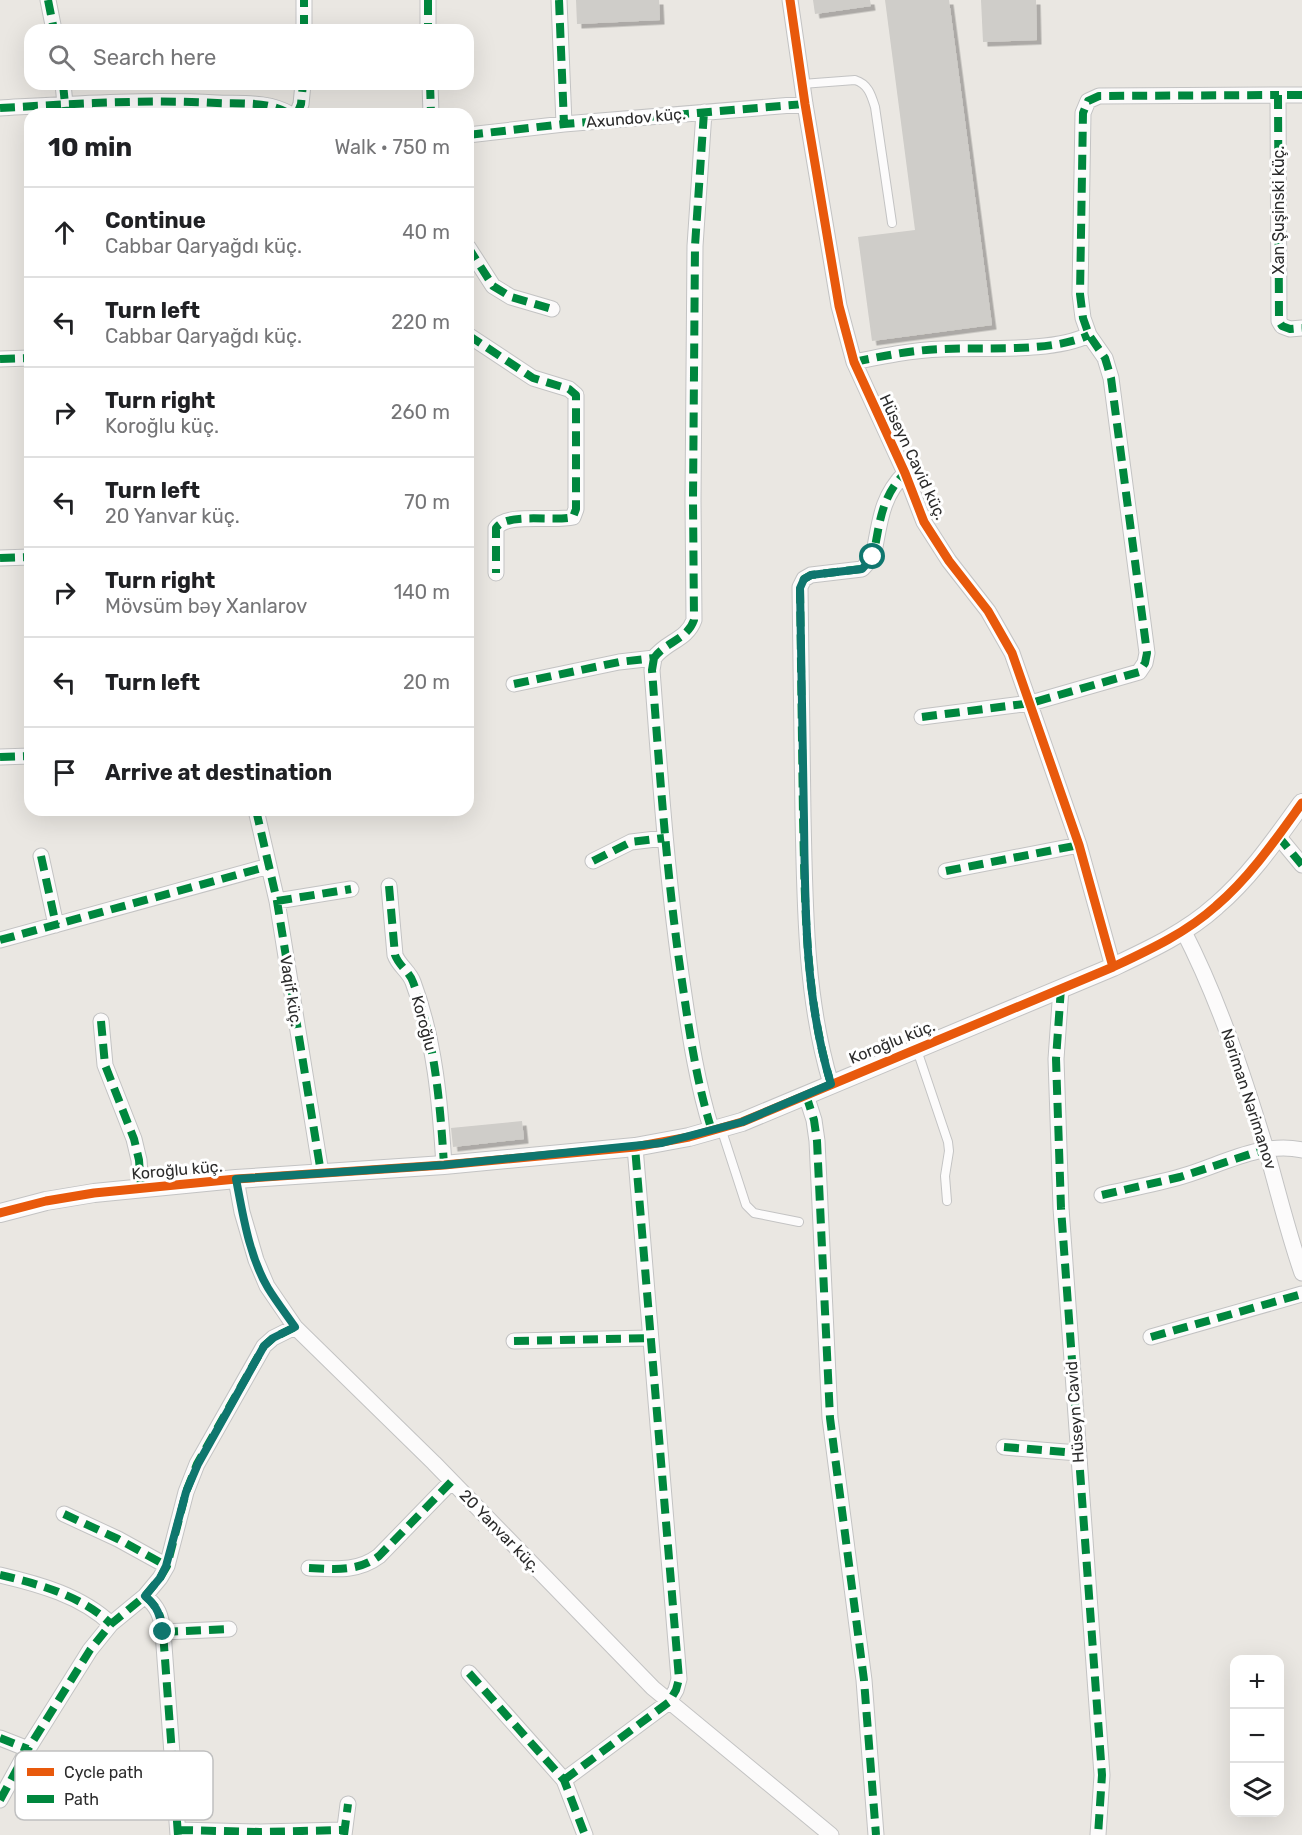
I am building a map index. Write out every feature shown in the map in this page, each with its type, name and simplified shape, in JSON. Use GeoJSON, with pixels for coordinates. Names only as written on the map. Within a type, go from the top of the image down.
{"type":"FeatureCollection","features":[{"type":"Feature","properties":{"kind":"street"},"geometry":{"type":"LineString","coordinates":[[48,0],[53,24]]}},
{"type":"Feature","properties":{"kind":"street"},"geometry":{"type":"LineString","coordinates":[[304,0],[304,24]]}},
{"type":"Feature","properties":{"kind":"street"},"geometry":{"type":"LineString","coordinates":[[428,0],[428,24]]}},
{"type":"Feature","properties":{"kind":"street"},"geometry":{"type":"LineString","coordinates":[[559,0],[564,124]]}},
{"type":"Feature","properties":{"kind":"street","name":"Hüseyn Cavid küç."},"geometry":{"type":"LineString","coordinates":[[790,0],[839,306],[854,362],[905,473],[924,522],[949,561],[988,611],[1012,653],[1079,845],[1113,967]]}},
{"type":"Feature","properties":{"kind":"street"},"geometry":{"type":"LineString","coordinates":[[63,90],[65,108]]}},
{"type":"Feature","properties":{"kind":"street"},"geometry":{"type":"LineString","coordinates":[[299,108],[302,90]]}},
{"type":"Feature","properties":{"kind":"street"},"geometry":{"type":"LineString","coordinates":[[430,90],[431,108]]}},
{"type":"Feature","properties":{"kind":"street","name":"Xan Şuşinski küç."},"geometry":{"type":"LineString","coordinates":[[1278,95],[1279,321],[1282,326],[1290,329],[1302,328]]}},
{"type":"Feature","properties":{"kind":"street"},"geometry":{"type":"LineString","coordinates":[[922,717],[1031,703],[1139,672],[1145,663],[1147,653],[1111,378],[1105,358],[1089,335],[1083,318],[1080,294],[1083,113],[1088,101],[1099,96],[1302,95]]}},
{"type":"Feature","properties":{"kind":"street"},"geometry":{"type":"LineString","coordinates":[[76,108],[168,100],[264,105],[276,108]]}},
{"type":"Feature","properties":{"kind":"street","name":"Axundov küç."},"geometry":{"type":"LineString","coordinates":[[474,134],[564,124],[805,104]]}},
{"type":"Feature","properties":{"kind":"street"},"geometry":{"type":"LineString","coordinates":[[0,108],[24,108]]}},
{"type":"Feature","properties":{"kind":"street"},"geometry":{"type":"LineString","coordinates":[[704,112],[695,246],[694,620],[691,629],[685,635],[661,648],[654,658],[652,670],[664,838],[676,941],[700,1090],[717,1130]]}},
{"type":"Feature","properties":{"kind":"street"},"geometry":{"type":"LineString","coordinates":[[474,256],[493,286],[510,297],[552,309]]}},
{"type":"Feature","properties":{"kind":"street"},"geometry":{"type":"LineString","coordinates":[[854,362],[897,353],[939,349],[1055,346],[1089,335]]}},
{"type":"Feature","properties":{"kind":"street"},"geometry":{"type":"LineString","coordinates":[[474,339],[533,378],[569,389],[576,395],[576,509],[573,517],[510,519],[500,523],[496,528],[496,573]]}},
{"type":"Feature","properties":{"kind":"street"},"geometry":{"type":"LineString","coordinates":[[0,359],[24,358]]}},
{"type":"Feature","properties":{"kind":"street"},"geometry":{"type":"LineString","coordinates":[[831,1084],[818,1029],[809,960],[804,850],[800,588],[804,579],[811,575],[862,569],[868,564],[873,557],[887,494],[905,473]]}},
{"type":"Feature","properties":{"kind":"street"},"geometry":{"type":"LineString","coordinates":[[0,558],[24,556]]}},
{"type":"Feature","properties":{"kind":"street"},"geometry":{"type":"LineString","coordinates":[[514,684],[619,662],[654,658]]}},
{"type":"Feature","properties":{"kind":"street"},"geometry":{"type":"LineString","coordinates":[[0,757],[24,756]]}},
{"type":"Feature","properties":{"kind":"street","name":"Koroğlu küç."},"geometry":{"type":"LineString","coordinates":[[0,1213],[46,1201],[141,1188],[444,1165],[635,1147],[717,1130],[742,1122],[1113,967],[1161,944],[1216,907],[1252,870],[1302,803]]}},
{"type":"Feature","properties":{"kind":"street","name":"Vaqif küç."},"geometry":{"type":"LineString","coordinates":[[257,816],[277,901],[321,1173]]}},
{"type":"Feature","properties":{"kind":"street"},"geometry":{"type":"LineString","coordinates":[[1278,836],[1302,865]]}},
{"type":"Feature","properties":{"kind":"street"},"geometry":{"type":"LineString","coordinates":[[593,861],[631,842],[664,838]]}},
{"type":"Feature","properties":{"kind":"street"},"geometry":{"type":"LineString","coordinates":[[946,872],[1079,845]]}},
{"type":"Feature","properties":{"kind":"street"},"geometry":{"type":"LineString","coordinates":[[41,856],[56,924]]}},
{"type":"Feature","properties":{"kind":"street"},"geometry":{"type":"LineString","coordinates":[[0,940],[269,866]]}},
{"type":"Feature","properties":{"kind":"street","name":"Koroğlu"},"geometry":{"type":"LineString","coordinates":[[389,886],[395,955],[399,964],[411,978],[434,1059],[440,1096],[444,1165]]}},
{"type":"Feature","properties":{"kind":"street"},"geometry":{"type":"LineString","coordinates":[[277,901],[351,889]]}},
{"type":"Feature","properties":{"kind":"street","name":"Nəriman Nərimanov"},"geometry":{"type":"LineString","coordinates":[[1183,930],[1207,977],[1222,1015],[1266,1149],[1302,1273]]}},
{"type":"Feature","properties":{"kind":"street","name":"Hüseyn Cavid"},"geometry":{"type":"LineString","coordinates":[[1061,988],[1056,1059],[1060,1197],[1102,1775],[1098,1835]]}},
{"type":"Feature","properties":{"kind":"street"},"geometry":{"type":"LineString","coordinates":[[101,1021],[105,1065],[134,1139],[139,1160],[141,1188]]}},
{"type":"Feature","properties":{"kind":"street"},"geometry":{"type":"LineString","coordinates":[[806,1095],[817,1141],[830,1418],[864,1680],[876,1835]]}},
{"type":"Feature","properties":{"kind":"street"},"geometry":{"type":"LineString","coordinates":[[564,1780],[669,1702],[679,1679],[635,1147]]}},
{"type":"Feature","properties":{"kind":"street"},"geometry":{"type":"LineString","coordinates":[[1102,1194],[1180,1177],[1266,1149],[1285,1147],[1302,1150]]}},
{"type":"Feature","properties":{"kind":"street","name":"20 Yanvar küç."},"geometry":{"type":"LineString","coordinates":[[236,1179],[247,1232],[256,1260],[267,1286],[295,1327],[452,1482],[633,1669],[669,1702],[831,1835]]}},
{"type":"Feature","properties":{"kind":"street"},"geometry":{"type":"LineString","coordinates":[[1151,1336],[1302,1294]]}},
{"type":"Feature","properties":{"kind":"street"},"geometry":{"type":"LineString","coordinates":[[0,1738],[28,1749],[90,1650],[111,1624],[145,1596],[160,1578],[166,1566],[186,1492],[198,1464],[264,1346],[273,1338],[295,1327]]}},
{"type":"Feature","properties":{"kind":"street"},"geometry":{"type":"LineString","coordinates":[[514,1341],[650,1338]]}},
{"type":"Feature","properties":{"kind":"street"},"geometry":{"type":"LineString","coordinates":[[1004,1447],[1078,1453]]}},
{"type":"Feature","properties":{"kind":"street"},"geometry":{"type":"LineString","coordinates":[[309,1568],[352,1569],[370,1563],[452,1482]]}},
{"type":"Feature","properties":{"kind":"street"},"geometry":{"type":"LineString","coordinates":[[64,1514],[118,1539],[166,1566]]}},
{"type":"Feature","properties":{"kind":"street"},"geometry":{"type":"LineString","coordinates":[[0,1575],[28,1581],[80,1601],[99,1612],[111,1624]]}},
{"type":"Feature","properties":{"kind":"street"},"geometry":{"type":"LineString","coordinates":[[145,1596],[160,1613],[172,1751]]}},
{"type":"Feature","properties":{"kind":"street"},"geometry":{"type":"LineString","coordinates":[[163,1632],[229,1629]]}},
{"type":"Feature","properties":{"kind":"street"},"geometry":{"type":"LineString","coordinates":[[469,1673],[564,1780],[585,1835]]}},
{"type":"Feature","properties":{"kind":"street"},"geometry":{"type":"LineString","coordinates":[[0,1800],[15,1773]]}},
{"type":"Feature","properties":{"kind":"street"},"geometry":{"type":"LineString","coordinates":[[178,1833],[344,1832],[348,1804]]}},
{"type":"Feature","properties":{"kind":"lane"},"geometry":{"type":"LineString","coordinates":[[802,84],[855,80],[863,82],[871,93],[892,223]]}},
{"type":"Feature","properties":{"kind":"lane"},"geometry":{"type":"LineString","coordinates":[[916,1048],[948,1143],[945,1176],[947,1201]]}},
{"type":"Feature","properties":{"kind":"lane"},"geometry":{"type":"LineString","coordinates":[[717,1130],[746,1205],[754,1213],[799,1222]]}},
{"type":"Feature","properties":{"kind":"building"},"geometry":{"type":"Polygon","coordinates":[[[576,0],[659,0],[660,20],[577,24],[576,0]]]}},
{"type":"Feature","properties":{"kind":"building"},"geometry":{"type":"Polygon","coordinates":[[[813,0],[870,0],[871,6],[815,14],[813,0]]]}},
{"type":"Feature","properties":{"kind":"building"},"geometry":{"type":"Polygon","coordinates":[[[885,0],[949,0],[992,325],[872,341],[858,237],[915,230],[885,0]]]}},
{"type":"Feature","properties":{"kind":"building"},"geometry":{"type":"Polygon","coordinates":[[[981,0],[1036,0],[1037,40],[983,42],[981,0]]]}},
{"type":"Feature","properties":{"kind":"building"},"geometry":{"type":"Polygon","coordinates":[[[522,1121],[524,1139],[453,1147],[451,1128],[522,1121]]]}},
{"type":"Feature","properties":{"kind":"marked path"},"geometry":{"type":"LineString","coordinates":[[48,0],[53,24]]}},
{"type":"Feature","properties":{"kind":"marked path"},"geometry":{"type":"LineString","coordinates":[[304,0],[304,24]]}},
{"type":"Feature","properties":{"kind":"marked path"},"geometry":{"type":"LineString","coordinates":[[428,0],[428,24]]}},
{"type":"Feature","properties":{"kind":"marked path"},"geometry":{"type":"LineString","coordinates":[[559,0],[564,124]]}},
{"type":"Feature","properties":{"kind":"marked path"},"geometry":{"type":"LineString","coordinates":[[64,90],[65,108]]}},
{"type":"Feature","properties":{"kind":"marked path"},"geometry":{"type":"LineString","coordinates":[[299,108],[302,90]]}},
{"type":"Feature","properties":{"kind":"marked path"},"geometry":{"type":"LineString","coordinates":[[430,90],[431,108]]}},
{"type":"Feature","properties":{"kind":"marked path"},"geometry":{"type":"LineString","coordinates":[[1302,95],[1278,95],[1279,321],[1282,326],[1290,329],[1302,328]]}},
{"type":"Feature","properties":{"kind":"marked path"},"geometry":{"type":"LineString","coordinates":[[922,717],[1031,703],[1139,672],[1145,663],[1147,653],[1111,378],[1105,358],[1089,335],[1083,318],[1080,294],[1083,113],[1088,101],[1099,96],[1278,95]]}},
{"type":"Feature","properties":{"kind":"marked path"},"geometry":{"type":"LineString","coordinates":[[0,108],[108,102],[245,103],[276,108]]}},
{"type":"Feature","properties":{"kind":"marked path"},"geometry":{"type":"LineString","coordinates":[[474,134],[564,124],[805,104]]}},
{"type":"Feature","properties":{"kind":"marked path"},"geometry":{"type":"LineString","coordinates":[[514,684],[619,662],[654,658],[681,637],[691,627],[694,620],[695,246],[704,112]]}},
{"type":"Feature","properties":{"kind":"marked path"},"geometry":{"type":"LineString","coordinates":[[474,256],[493,286],[511,297],[552,309]]}},
{"type":"Feature","properties":{"kind":"marked path"},"geometry":{"type":"LineString","coordinates":[[854,362],[931,350],[1037,347],[1074,341],[1089,335]]}},
{"type":"Feature","properties":{"kind":"marked path"},"geometry":{"type":"LineString","coordinates":[[474,339],[533,378],[569,389],[576,395],[576,509],[573,517],[520,519],[502,523],[496,528],[496,573]]}},
{"type":"Feature","properties":{"kind":"marked path"},"geometry":{"type":"LineString","coordinates":[[0,359],[24,358]]}},
{"type":"Feature","properties":{"kind":"marked path"},"geometry":{"type":"LineString","coordinates":[[831,1084],[816,1018],[808,951],[803,816],[800,587],[804,579],[811,575],[862,569],[873,557],[882,512],[890,492],[905,473]]}},
{"type":"Feature","properties":{"kind":"marked path"},"geometry":{"type":"LineString","coordinates":[[0,558],[24,557]]}},
{"type":"Feature","properties":{"kind":"marked path"},"geometry":{"type":"LineString","coordinates":[[654,658],[652,670],[661,789],[677,948],[694,1060],[712,1131]]}},
{"type":"Feature","properties":{"kind":"marked path"},"geometry":{"type":"LineString","coordinates":[[0,757],[24,756]]}},
{"type":"Feature","properties":{"kind":"marked path"},"geometry":{"type":"LineString","coordinates":[[257,816],[277,901],[321,1173]]}},
{"type":"Feature","properties":{"kind":"marked path"},"geometry":{"type":"LineString","coordinates":[[1278,836],[1302,865]]}},
{"type":"Feature","properties":{"kind":"marked path"},"geometry":{"type":"LineString","coordinates":[[593,861],[631,842],[664,838]]}},
{"type":"Feature","properties":{"kind":"marked path"},"geometry":{"type":"LineString","coordinates":[[946,871],[1079,845]]}},
{"type":"Feature","properties":{"kind":"marked path"},"geometry":{"type":"LineString","coordinates":[[41,856],[56,925]]}},
{"type":"Feature","properties":{"kind":"marked path"},"geometry":{"type":"LineString","coordinates":[[0,940],[269,866]]}},
{"type":"Feature","properties":{"kind":"marked path"},"geometry":{"type":"LineString","coordinates":[[389,886],[395,955],[413,982],[427,1027],[438,1095],[444,1165]]}},
{"type":"Feature","properties":{"kind":"marked path"},"geometry":{"type":"LineString","coordinates":[[277,901],[351,889]]}},
{"type":"Feature","properties":{"kind":"marked path"},"geometry":{"type":"LineString","coordinates":[[1061,988],[1056,1059],[1061,1208],[1102,1775],[1098,1835]]}},
{"type":"Feature","properties":{"kind":"marked path"},"geometry":{"type":"LineString","coordinates":[[101,1021],[105,1065],[134,1139],[139,1160],[141,1188]]}},
{"type":"Feature","properties":{"kind":"marked path"},"geometry":{"type":"LineString","coordinates":[[806,1095],[814,1120],[817,1141],[830,1418],[864,1680],[876,1835]]}},
{"type":"Feature","properties":{"kind":"marked path"},"geometry":{"type":"LineString","coordinates":[[564,1780],[669,1702],[679,1679],[635,1147]]}},
{"type":"Feature","properties":{"kind":"marked path"},"geometry":{"type":"LineString","coordinates":[[1102,1195],[1180,1177],[1266,1149]]}},
{"type":"Feature","properties":{"kind":"marked path"},"geometry":{"type":"LineString","coordinates":[[1151,1337],[1302,1294]]}},
{"type":"Feature","properties":{"kind":"marked path"},"geometry":{"type":"LineString","coordinates":[[27,1751],[90,1650],[111,1624],[145,1596],[160,1578],[167,1566],[186,1492],[197,1464],[264,1346],[273,1338],[295,1327]]}},
{"type":"Feature","properties":{"kind":"marked path"},"geometry":{"type":"LineString","coordinates":[[514,1341],[650,1338]]}},
{"type":"Feature","properties":{"kind":"marked path"},"geometry":{"type":"LineString","coordinates":[[1004,1447],[1078,1453]]}},
{"type":"Feature","properties":{"kind":"marked path"},"geometry":{"type":"LineString","coordinates":[[309,1568],[346,1568],[371,1561],[379,1556],[451,1482]]}},
{"type":"Feature","properties":{"kind":"marked path"},"geometry":{"type":"LineString","coordinates":[[64,1514],[118,1539],[167,1566]]}},
{"type":"Feature","properties":{"kind":"marked path"},"geometry":{"type":"LineString","coordinates":[[0,1575],[59,1592],[87,1606],[111,1624]]}},
{"type":"Feature","properties":{"kind":"marked path"},"geometry":{"type":"LineString","coordinates":[[145,1596],[156,1608],[162,1626],[172,1751]]}},
{"type":"Feature","properties":{"kind":"marked path"},"geometry":{"type":"LineString","coordinates":[[163,1632],[229,1629]]}},
{"type":"Feature","properties":{"kind":"marked path"},"geometry":{"type":"LineString","coordinates":[[469,1673],[564,1780],[585,1835]]}},
{"type":"Feature","properties":{"kind":"marked path"},"geometry":{"type":"LineString","coordinates":[[0,1738],[28,1749]]}},
{"type":"Feature","properties":{"kind":"marked path"},"geometry":{"type":"LineString","coordinates":[[0,1800],[15,1773]]}},
{"type":"Feature","properties":{"kind":"marked path"},"geometry":{"type":"LineString","coordinates":[[344,1835],[348,1804]]}},
{"type":"Feature","properties":{"kind":"marked path"},"geometry":{"type":"LineString","coordinates":[[177,1820],[178,1835]]}},
{"type":"Feature","properties":{"kind":"marked path"},"geometry":{"type":"LineString","coordinates":[[178,1830],[260,1832],[344,1830]]}},
{"type":"Feature","properties":{"kind":"cycle path"},"geometry":{"type":"LineString","coordinates":[[790,0],[839,306],[854,362],[905,473],[924,522],[949,561],[988,611],[1012,653],[1079,845],[1113,967]]}},
{"type":"Feature","properties":{"kind":"cycle path"},"geometry":{"type":"LineString","coordinates":[[0,1213],[46,1201],[94,1193],[236,1179],[444,1165],[635,1147],[689,1137],[742,1122],[1113,967],[1167,940],[1204,916],[1240,883],[1302,803]]}},
{"type":"Feature","properties":{"kind":"route"},"geometry":{"type":"LineString","coordinates":[[163,1632],[160,1613],[145,1596],[154,1587],[166,1566],[186,1492],[198,1464],[264,1346],[273,1338],[295,1327],[267,1286],[256,1260],[242,1212],[236,1179],[444,1165],[662,1143],[742,1122],[831,1084],[818,1029],[809,960],[804,862],[800,588],[804,579],[811,575],[862,569],[873,557]]}}]}
